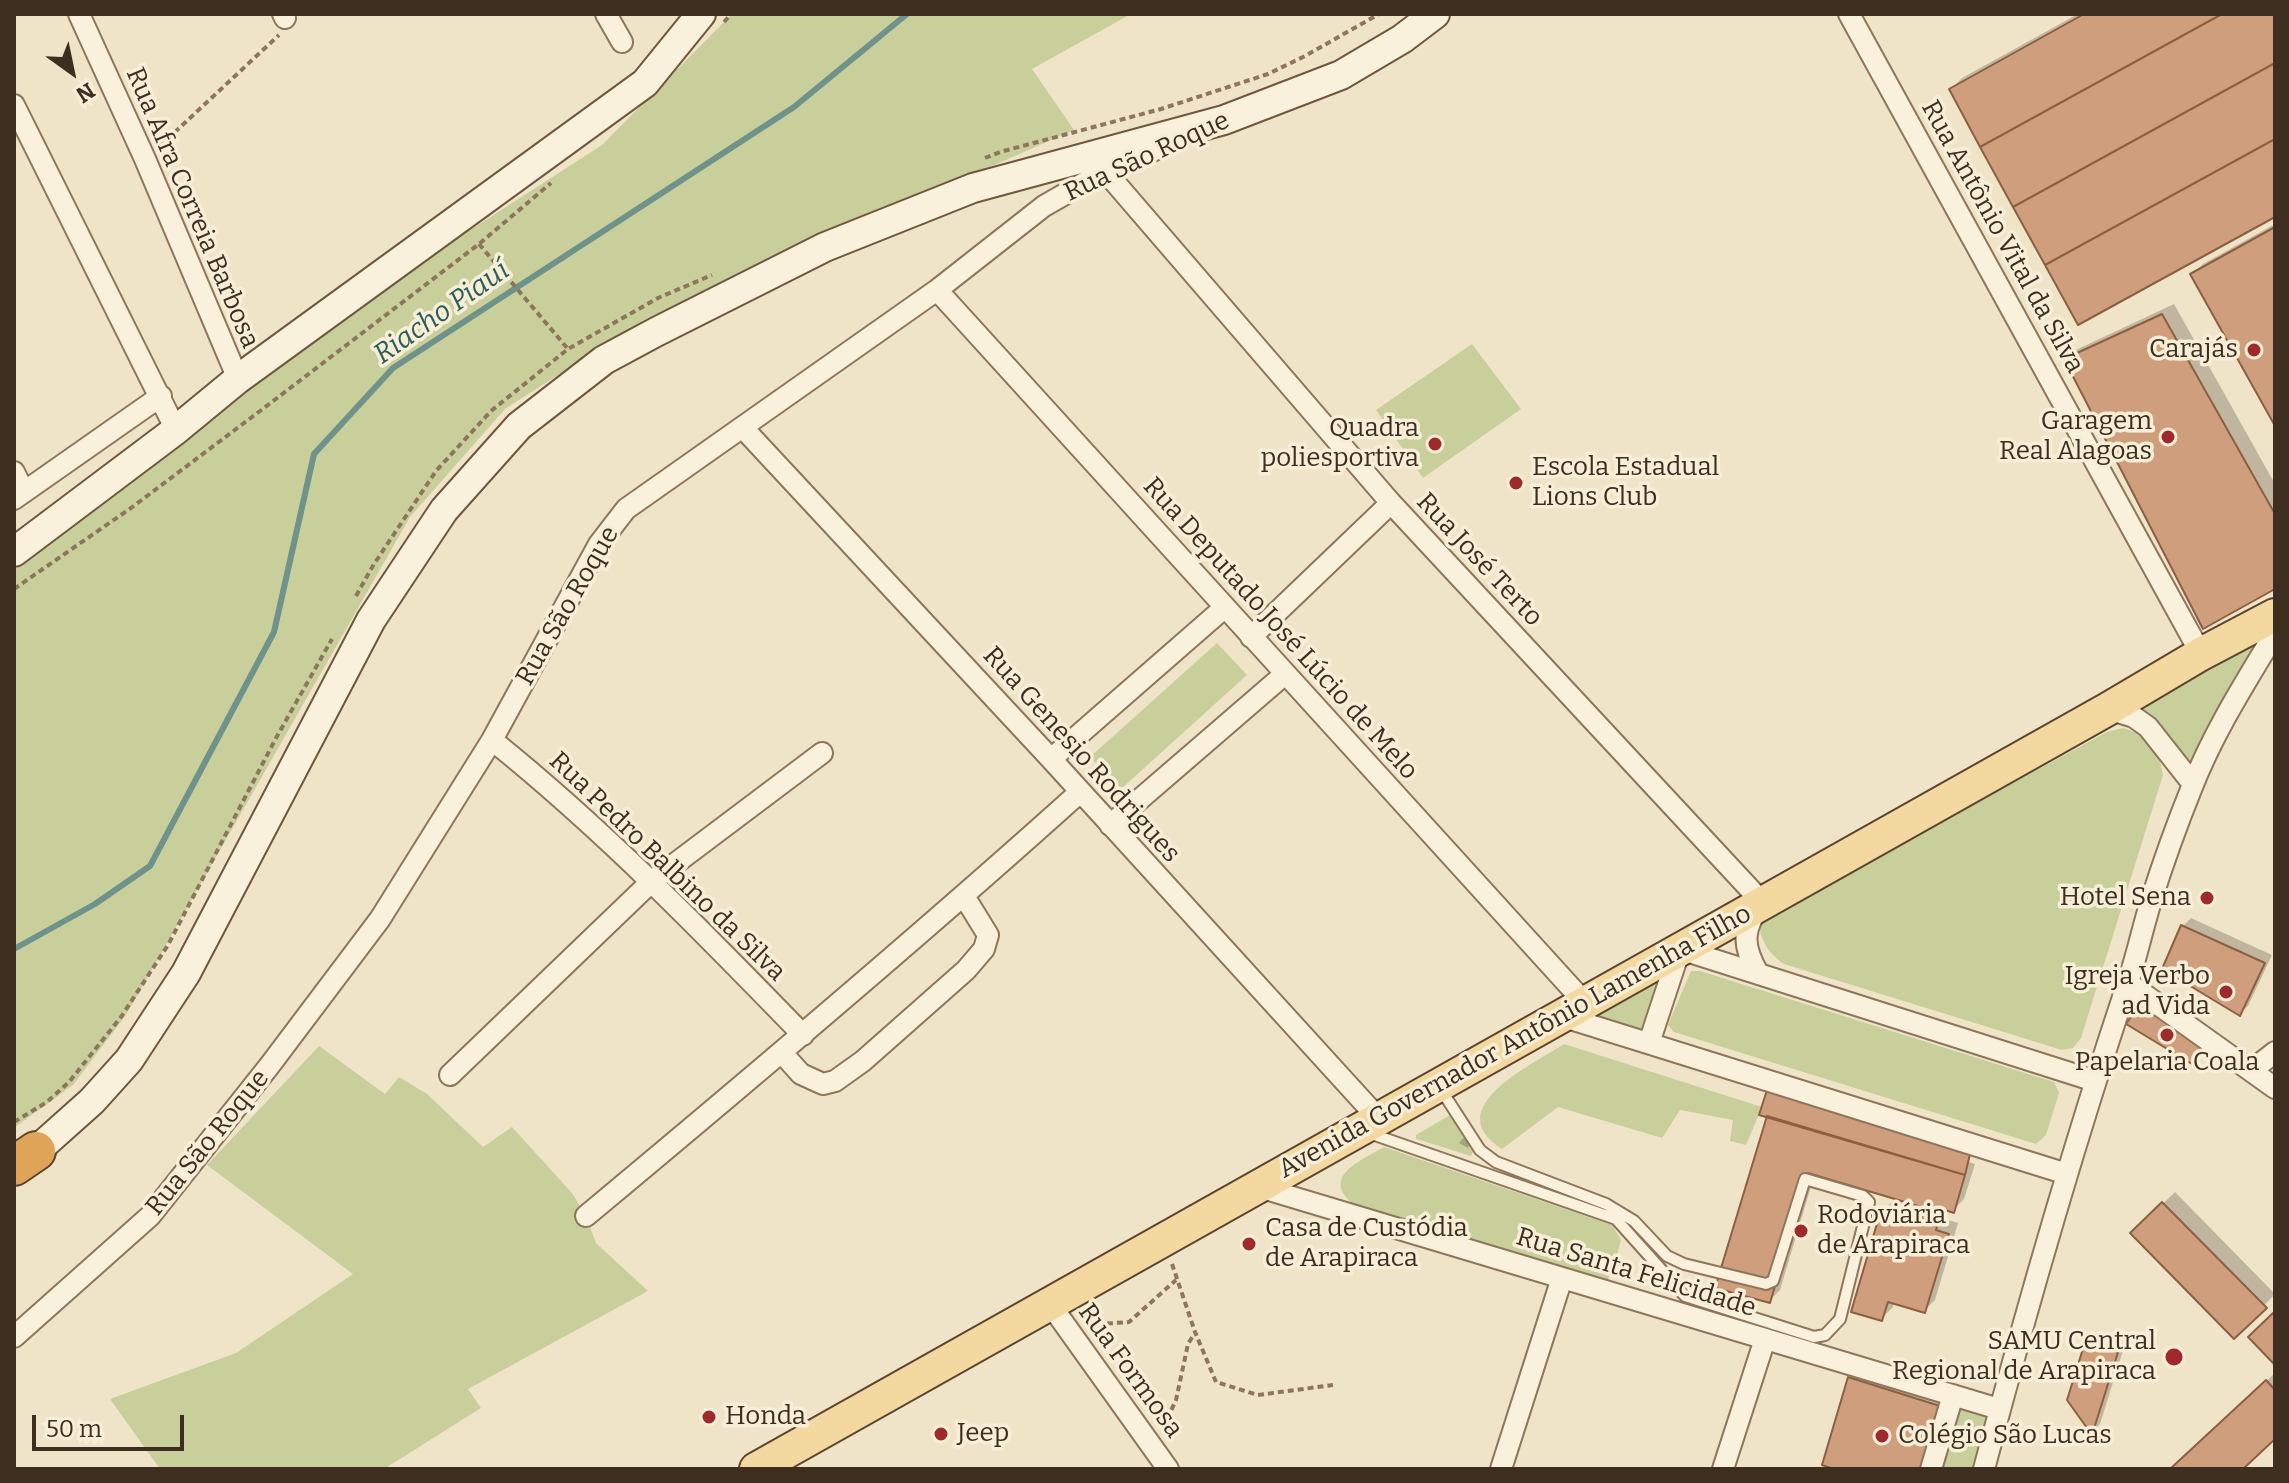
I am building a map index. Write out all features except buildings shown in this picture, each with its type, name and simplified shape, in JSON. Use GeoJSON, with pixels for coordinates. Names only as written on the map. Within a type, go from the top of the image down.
{"type":"FeatureCollection","features":[{"type":"Feature","properties":{"kind":"main road","name":"Rua São Roque"},"geometry":{"type":"LineString","coordinates":[[1224,120],[1341,75],[1402,39],[1435,14]]}},
{"type":"Feature","properties":{"kind":"main road"},"geometry":{"type":"LineString","coordinates":[[14,552],[176,430],[238,379],[645,83],[712,19]]}},
{"type":"Feature","properties":{"kind":"main road"},"geometry":{"type":"LineString","coordinates":[[18,1152],[92,1101],[129,1060],[186,973],[371,620],[444,510],[519,426],[604,360],[825,247],[973,188],[1224,120]]}},
{"type":"Feature","properties":{"kind":"main road","name":"Avenida Governador Antônio Lamenha Filho"},"geometry":{"type":"LineString","coordinates":[[756,1469],[1058,1315],[1166,1239],[2275,615]]}},
{"type":"Feature","properties":{"kind":"street","name":"Rua Afra Correia Barbosa"},"geometry":{"type":"LineString","coordinates":[[79,14],[145,159],[238,379]]}},
{"type":"Feature","properties":{"kind":"street"},"geometry":{"type":"LineString","coordinates":[[606,14],[622,42]]}},
{"type":"Feature","properties":{"kind":"street","name":"Rua Antônio Vital da Silva"},"geometry":{"type":"LineString","coordinates":[[1849,14],[2201,654]]}},
{"type":"Feature","properties":{"kind":"street"},"geometry":{"type":"LineString","coordinates":[[14,105],[176,430]]}},
{"type":"Feature","properties":{"kind":"street","name":"Rua São Roque"},"geometry":{"type":"LineString","coordinates":[[14,1337],[150,1216],[270,1065],[380,919],[492,740],[599,544],[626,509],[937,290],[1044,206],[1105,171],[1224,120]]}},
{"type":"Feature","properties":{"kind":"street","name":"Rua José Terto"},"geometry":{"type":"LineString","coordinates":[[1105,171],[1391,503],[1762,902]]}},
{"type":"Feature","properties":{"kind":"street","name":"Rua Deputado José Lúcio de Melo"},"geometry":{"type":"LineString","coordinates":[[937,290],[1285,674],[1573,1009]]}},
{"type":"Feature","properties":{"kind":"street"},"geometry":{"type":"LineString","coordinates":[[14,472],[19,496],[161,396]]}},
{"type":"Feature","properties":{"kind":"street","name":"Rua Genesio Rodrigues"},"geometry":{"type":"LineString","coordinates":[[743,428],[1051,759],[1369,1124]]}},
{"type":"Feature","properties":{"kind":"street"},"geometry":{"type":"LineString","coordinates":[[1251,637],[1391,503]]}},
{"type":"Feature","properties":{"kind":"street"},"geometry":{"type":"LineString","coordinates":[[1051,759],[1224,608]]}},
{"type":"Feature","properties":{"kind":"street"},"geometry":{"type":"LineString","coordinates":[[1985,1468],[2067,1174],[2128,983],[2151,899],[2193,784],[2231,707],[2275,633]]}},
{"type":"Feature","properties":{"kind":"street"},"geometry":{"type":"LineString","coordinates":[[1110,825],[1285,674]]}},
{"type":"Feature","properties":{"kind":"street"},"geometry":{"type":"LineString","coordinates":[[2108,709],[2134,717],[2148,727],[2193,784]]}},
{"type":"Feature","properties":{"kind":"street","name":"Rua Pedro Balbino da Silva"},"geometry":{"type":"LineString","coordinates":[[492,740],[548,785],[652,881],[803,1035]]}},
{"type":"Feature","properties":{"kind":"street"},"geometry":{"type":"LineString","coordinates":[[450,1075],[652,881],[822,753]]}},
{"type":"Feature","properties":{"kind":"street"},"geometry":{"type":"LineString","coordinates":[[586,1216],[803,1035],[1080,792]]}},
{"type":"Feature","properties":{"kind":"street"},"geometry":{"type":"LineString","coordinates":[[782,1053],[801,1074],[823,1084],[835,1081],[863,1061],[966,970],[984,949],[988,935],[964,896]]}},
{"type":"Feature","properties":{"kind":"street"},"geometry":{"type":"LineString","coordinates":[[1758,973],[1746,946],[1745,932],[1762,902]]}},
{"type":"Feature","properties":{"kind":"street"},"geometry":{"type":"LineString","coordinates":[[1649,1043],[1680,949],[2095,1081]]}},
{"type":"Feature","properties":{"kind":"street"},"geometry":{"type":"LineString","coordinates":[[2128,983],[2275,1088]]}},
{"type":"Feature","properties":{"kind":"street"},"geometry":{"type":"LineString","coordinates":[[1573,1009],[1649,1043],[2067,1174]]}},
{"type":"Feature","properties":{"kind":"street"},"geometry":{"type":"LineString","coordinates":[[2252,1070],[2275,1052]]}},
{"type":"Feature","properties":{"kind":"street","name":"Rua Santa Felicidade"},"geometry":{"type":"LineString","coordinates":[[1259,1187],[1999,1409]]}},
{"type":"Feature","properties":{"kind":"street"},"geometry":{"type":"LineString","coordinates":[[1501,1469],[1562,1278]]}},
{"type":"Feature","properties":{"kind":"street","name":"Rua Formosa"},"geometry":{"type":"LineString","coordinates":[[1058,1315],[1168,1469]]}},
{"type":"Feature","properties":{"kind":"street"},"geometry":{"type":"LineString","coordinates":[[1723,1469],[1765,1339]]}},
{"type":"Feature","properties":{"kind":"street"},"geometry":{"type":"LineString","coordinates":[[1931,1469],[1953,1395]]}},
{"type":"Feature","properties":{"kind":"lane"},"geometry":{"type":"LineString","coordinates":[[1369,1124],[1616,1219],[1685,1296],[1814,1337],[1825,1335],[1840,1319],[1869,1202],[1863,1196],[1805,1179],[1773,1281],[1766,1284],[1684,1264],[1667,1256],[1634,1221],[1606,1204],[1496,1162],[1480,1150],[1439,1086]]}},
{"type":"Feature","properties":{"kind":"path"},"geometry":{"type":"LineString","coordinates":[[712,19],[731,14]]}},
{"type":"Feature","properties":{"kind":"path"},"geometry":{"type":"LineString","coordinates":[[986,158],[1161,109],[1268,74],[1379,14]]}},
{"type":"Feature","properties":{"kind":"path"},"geometry":{"type":"LineString","coordinates":[[145,159],[282,32],[284,16]]}},
{"type":"Feature","properties":{"kind":"path"},"geometry":{"type":"LineString","coordinates":[[14,589],[131,508],[479,244],[558,178]]}},
{"type":"Feature","properties":{"kind":"path"},"geometry":{"type":"LineString","coordinates":[[479,244],[568,349]]}},
{"type":"Feature","properties":{"kind":"path"},"geometry":{"type":"LineString","coordinates":[[351,604],[436,471],[491,411],[568,349],[658,298],[716,273]]}},
{"type":"Feature","properties":{"kind":"path"},"geometry":{"type":"LineString","coordinates":[[18,1152],[47,1102],[69,1082],[121,1017],[168,945],[276,738],[336,631]]}},
{"type":"Feature","properties":{"kind":"path"},"geometry":{"type":"LineString","coordinates":[[1166,1239],[1176,1280],[1216,1382],[1258,1395],[1333,1385]]}},
{"type":"Feature","properties":{"kind":"path"},"geometry":{"type":"LineString","coordinates":[[1058,1315],[1129,1322],[1176,1280]]}},
{"type":"Feature","properties":{"kind":"path"},"geometry":{"type":"LineString","coordinates":[[1153,1448],[1176,1400],[1188,1344],[1195,1332]]}},
{"type":"Feature","properties":{"kind":"green space"},"geometry":{"type":"Polygon","coordinates":[[[732,14],[1131,14],[1032,69],[1074,130],[647,318],[505,409],[410,517],[126,1015],[73,1085],[14,1128],[14,534],[259,366],[602,145],[732,14]]]}},
{"type":"Feature","properties":{"kind":"green space","name":"Quadra poliesportiva"},"geometry":{"type":"Polygon","coordinates":[[[1472,344],[1521,409],[1423,478],[1376,410],[1472,344]]]}},
{"type":"Feature","properties":{"kind":"green space"},"geometry":{"type":"Polygon","coordinates":[[[2275,615],[2193,784],[2148,727],[2108,709],[2275,615]]]}},
{"type":"Feature","properties":{"kind":"green space"},"geometry":{"type":"Polygon","coordinates":[[[1217,643],[1247,675],[1121,789],[1090,757],[1217,643]]]}},
{"type":"Feature","properties":{"kind":"green space"},"geometry":{"type":"Polygon","coordinates":[[[2123,728],[2151,744],[2163,775],[2081,1038],[2073,1048],[2062,1050],[1784,964],[1767,948],[1759,927],[1768,916],[2107,732],[2123,728]]]}},
{"type":"Feature","properties":{"kind":"green space"},"geometry":{"type":"Polygon","coordinates":[[[1680,949],[1649,1043],[1561,1016],[1680,949]]]}},
{"type":"Feature","properties":{"kind":"green space"},"geometry":{"type":"Polygon","coordinates":[[[1691,971],[1700,971],[2054,1082],[2059,1093],[2046,1135],[2036,1144],[1674,1032],[1668,1025],[1691,971]]]}},
{"type":"Feature","properties":{"kind":"green space"},"geometry":{"type":"Polygon","coordinates":[[[1564,1044],[1762,1107],[1746,1145],[1730,1141],[1733,1120],[1680,1110],[1662,1138],[1558,1107],[1502,1149],[1485,1134],[1480,1118],[1485,1103],[1513,1076],[1564,1044]]]}},
{"type":"Feature","properties":{"kind":"green space"},"geometry":{"type":"Polygon","coordinates":[[[319,1046],[385,1094],[399,1077],[427,1094],[483,1147],[512,1127],[572,1193],[586,1216],[596,1243],[648,1291],[468,1389],[481,1408],[384,1469],[160,1469],[110,1399],[236,1353],[353,1274],[207,1165],[319,1046]]]}},
{"type":"Feature","properties":{"kind":"green space"},"geometry":{"type":"Polygon","coordinates":[[[1450,1115],[1474,1150],[1471,1156],[1416,1139],[1416,1135],[1450,1115]]]}},
{"type":"Feature","properties":{"kind":"green space"},"geometry":{"type":"Polygon","coordinates":[[[1384,1147],[1612,1225],[1621,1240],[1607,1283],[1357,1207],[1341,1188],[1342,1179],[1354,1165],[1384,1147]]]}},
{"type":"Feature","properties":{"kind":"green space"},"geometry":{"type":"Polygon","coordinates":[[[1953,1395],[1999,1409],[1984,1469],[1931,1469],[1953,1395]]]}},
{"type":"Feature","properties":{"kind":"waterway","name":"Riacho Piauí"},"geometry":{"type":"LineString","coordinates":[[14,949],[95,904],[150,866],[274,632],[314,454],[393,368],[794,107],[907,14]]}},
{"type":"Feature","properties":{"kind":"place","name":"Carajás"},"geometry":{"type":"Point","coordinates":[2254,350]}},
{"type":"Feature","properties":{"kind":"place","name":"Garagem Real Alagoas"},"geometry":{"type":"Point","coordinates":[2168,437]}},
{"type":"Feature","properties":{"kind":"place","name":"Quadra poliesportiva"},"geometry":{"type":"Point","coordinates":[1435,444]}},
{"type":"Feature","properties":{"kind":"place","name":"Escola Estadual Lions Club"},"geometry":{"type":"Point","coordinates":[1516,483]}},
{"type":"Feature","properties":{"kind":"place","name":"Hotel Sena"},"geometry":{"type":"Point","coordinates":[2207,898]}},
{"type":"Feature","properties":{"kind":"place","name":"Igreja Verbo ad Vida"},"geometry":{"type":"Point","coordinates":[2226,992]}},
{"type":"Feature","properties":{"kind":"place","name":"Papelaria Coala"},"geometry":{"type":"Point","coordinates":[2167,1035]}},
{"type":"Feature","properties":{"kind":"place","name":"Rodoviária de Arapiraca"},"geometry":{"type":"Point","coordinates":[1801,1231]}},
{"type":"Feature","properties":{"kind":"place","name":"Casa de Custódia de Arapiraca"},"geometry":{"type":"Point","coordinates":[1249,1244]}},
{"type":"Feature","properties":{"kind":"place","name":"SAMU Central Regional de Arapiraca"},"geometry":{"type":"Point","coordinates":[2174,1357]}},
{"type":"Feature","properties":{"kind":"place","name":"Honda"},"geometry":{"type":"Point","coordinates":[709,1417]}},
{"type":"Feature","properties":{"kind":"place","name":"Jeep"},"geometry":{"type":"Point","coordinates":[941,1434]}},
{"type":"Feature","properties":{"kind":"place","name":"Colégio São Lucas"},"geometry":{"type":"Point","coordinates":[1882,1436]}}]}
